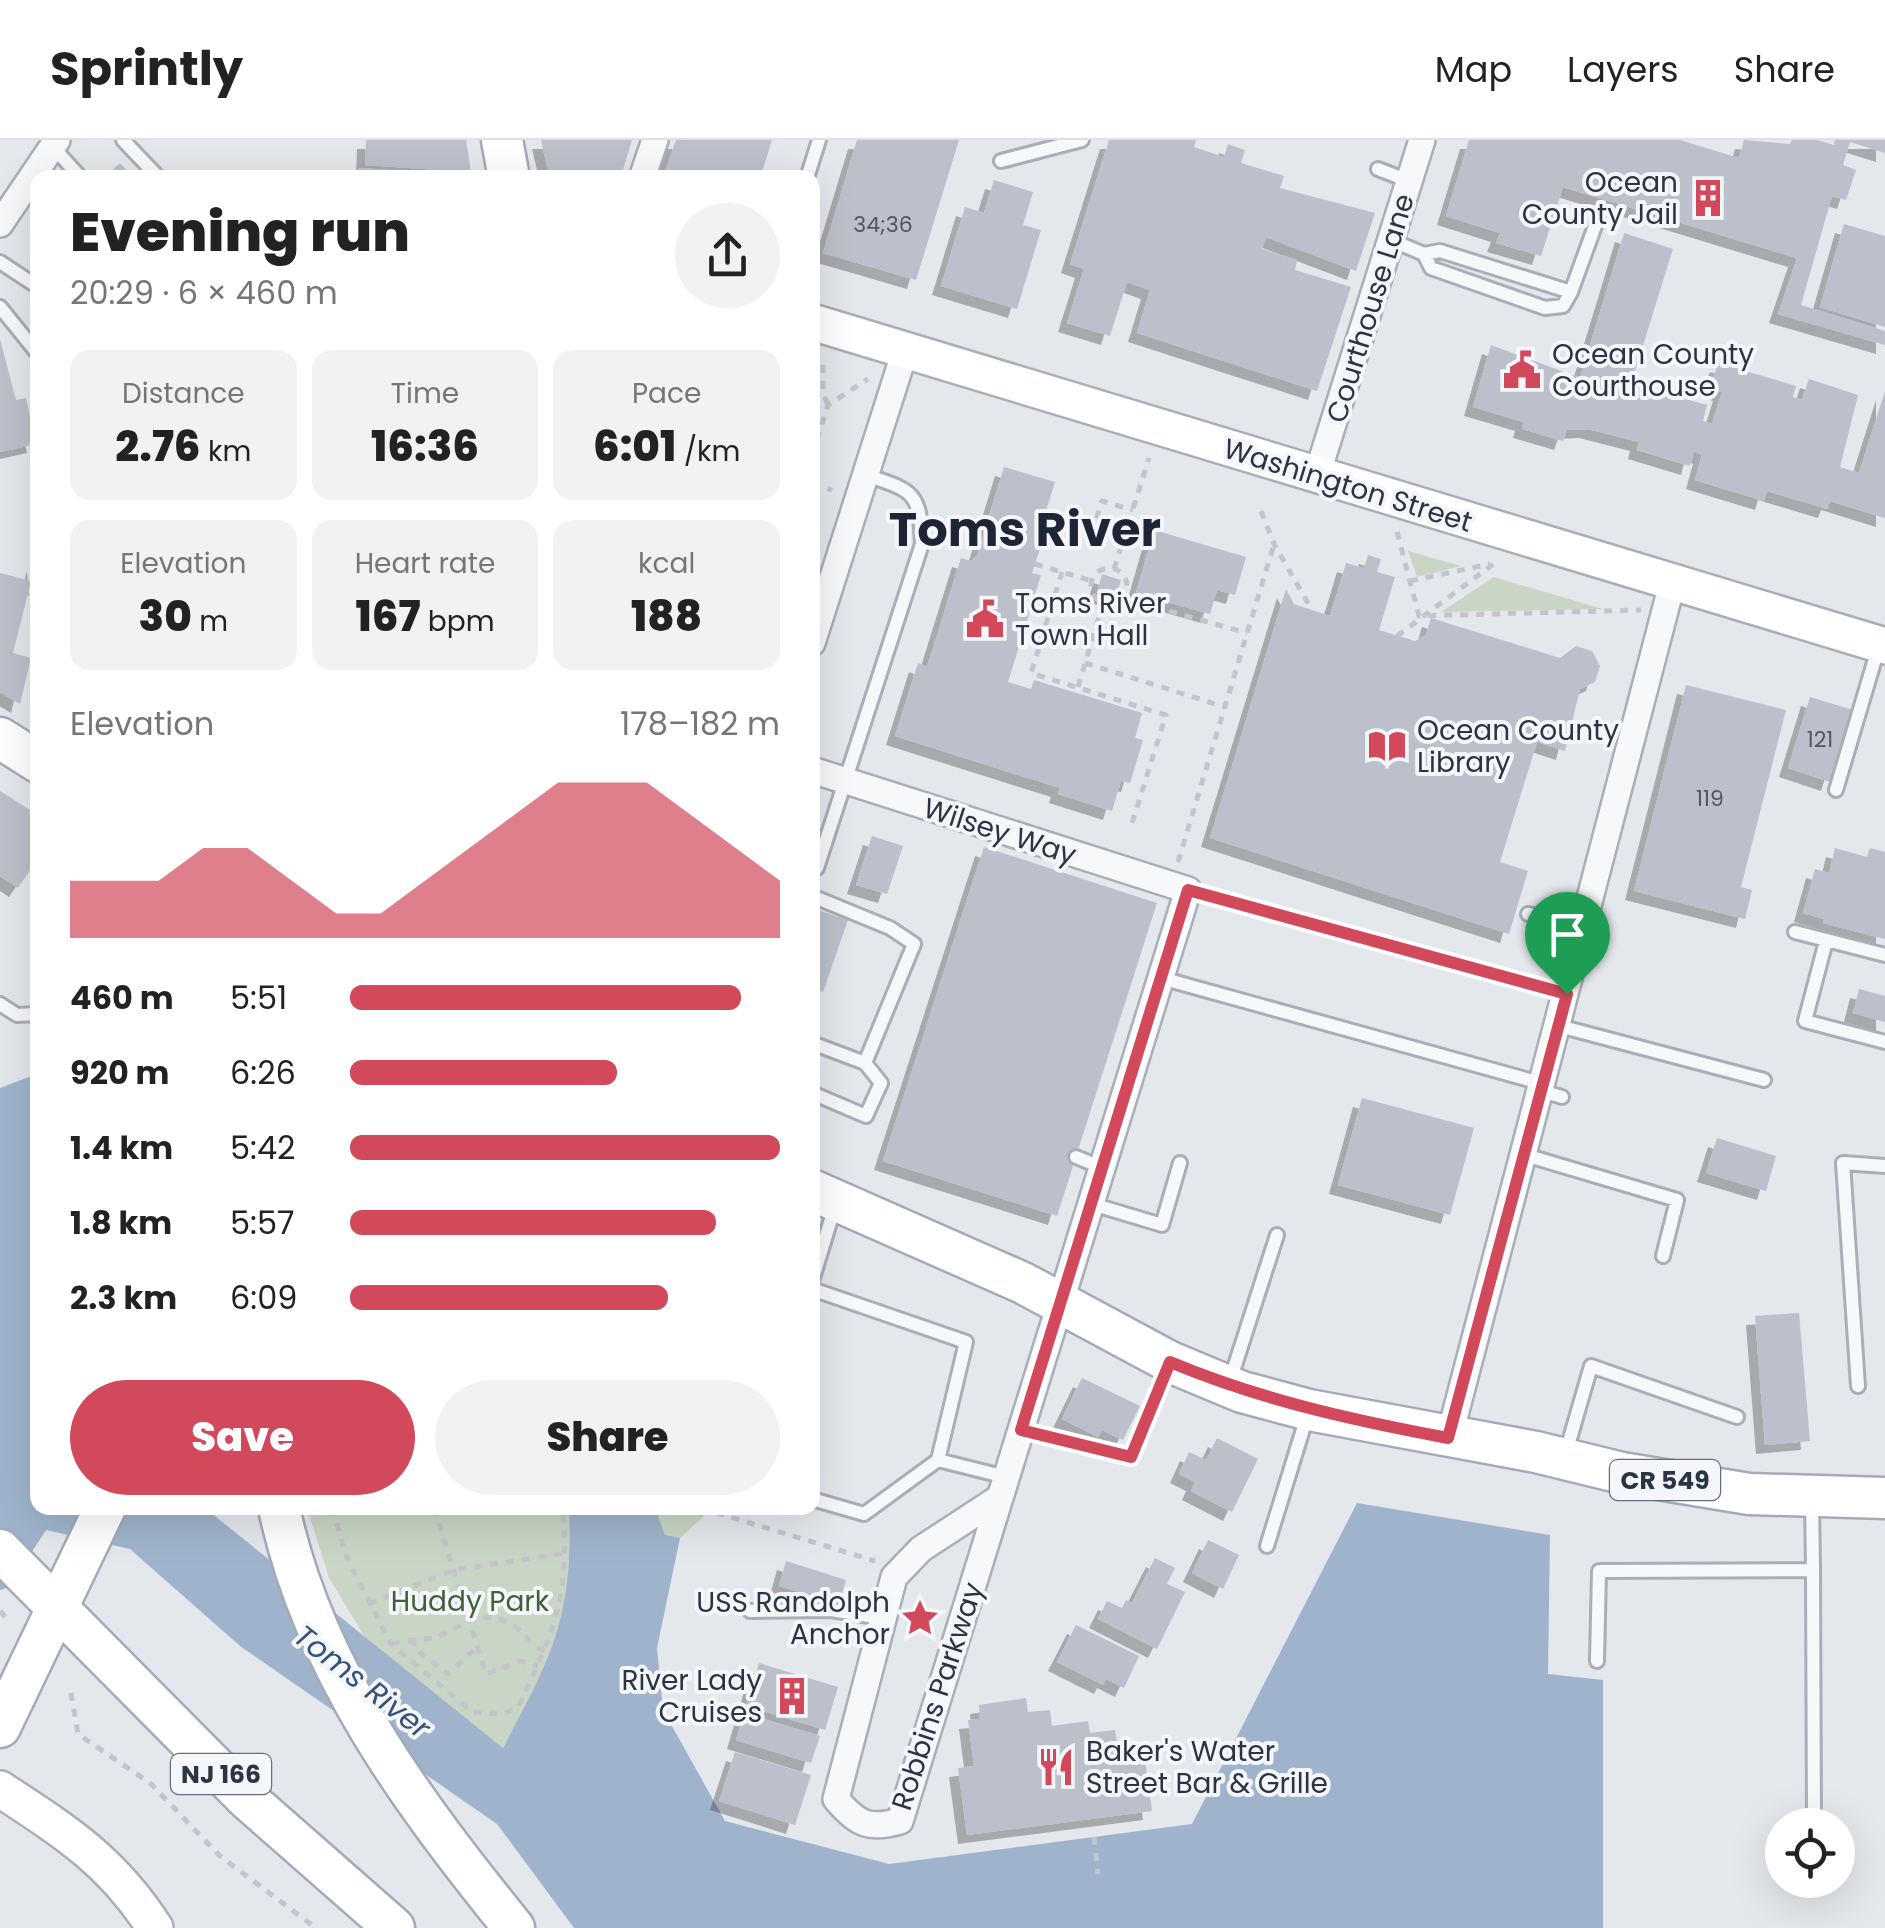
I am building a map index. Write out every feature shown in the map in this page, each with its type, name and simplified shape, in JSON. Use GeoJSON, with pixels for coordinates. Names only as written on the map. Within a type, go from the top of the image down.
{"type":"FeatureCollection","features":[{"type":"Feature","properties":{"kind":"main road"},"geometry":{"type":"LineString","coordinates":[[502,140],[508,170]]}},
{"type":"Feature","properties":{"kind":"main road","name":"Washington Street"},"geometry":{"type":"LineString","coordinates":[[820,325],[1317,475],[1660,597],[1882,645]]}},
{"type":"Feature","properties":{"kind":"main road","name":"CR 549"},"geometry":{"type":"LineString","coordinates":[[824,1196],[1061,1305],[1170,1362],[1228,1386],[1308,1410],[1564,1458],[1622,1473],[1749,1494],[1885,1498]]}},
{"type":"Feature","properties":{"kind":"main road"},"geometry":{"type":"LineString","coordinates":[[0,1727],[102,1515]]}},
{"type":"Feature","properties":{"kind":"main road"},"geometry":{"type":"LineString","coordinates":[[281,1516],[306,1600],[396,1773],[432,1827],[514,1928]]}},
{"type":"Feature","properties":{"kind":"main road","name":"NJ 166"},"geometry":{"type":"LineString","coordinates":[[0,1550],[246,1798],[394,1928]]}},
{"type":"Feature","properties":{"kind":"main road"},"geometry":{"type":"LineString","coordinates":[[0,1789],[87,1846],[112,1869],[155,1928]]}},
{"type":"Feature","properties":{"kind":"street"},"geometry":{"type":"LineString","coordinates":[[645,170],[655,140]]}},
{"type":"Feature","properties":{"kind":"street","name":"Courthouse Lane"},"geometry":{"type":"LineString","coordinates":[[1317,475],[1422,140]]}},
{"type":"Feature","properties":{"kind":"street"},"geometry":{"type":"LineString","coordinates":[[37,170],[55,143]]}},
{"type":"Feature","properties":{"kind":"street"},"geometry":{"type":"LineString","coordinates":[[0,224],[30,180]]}},
{"type":"Feature","properties":{"kind":"street"},"geometry":{"type":"LineString","coordinates":[[820,618],[905,352]]}},
{"type":"Feature","properties":{"kind":"street"},"geometry":{"type":"LineString","coordinates":[[1448,1438],[1525,1155],[1549,1091],[1559,1026],[1660,597]]}},
{"type":"Feature","properties":{"kind":"street","name":"Wilsey Way"},"geometry":{"type":"LineString","coordinates":[[820,773],[1182,880]]}},
{"type":"Feature","properties":{"kind":"street","name":"Robbins Parkway"},"geometry":{"type":"LineString","coordinates":[[1003,1487],[920,1549],[894,1577],[836,1800],[855,1822],[877,1828],[900,1821],[1161,978],[1182,880]]}},
{"type":"Feature","properties":{"kind":"lane"},"geometry":{"type":"LineString","coordinates":[[124,140],[152,170]]}},
{"type":"Feature","properties":{"kind":"lane"},"geometry":{"type":"LineString","coordinates":[[809,170],[819,140]]}},
{"type":"Feature","properties":{"kind":"lane"},"geometry":{"type":"LineString","coordinates":[[1000,161],[1082,140]]}},
{"type":"Feature","properties":{"kind":"lane"},"geometry":{"type":"LineString","coordinates":[[55,143],[75,170]]}},
{"type":"Feature","properties":{"kind":"lane"},"geometry":{"type":"LineString","coordinates":[[1378,168],[1409,181]]}},
{"type":"Feature","properties":{"kind":"lane"},"geometry":{"type":"LineString","coordinates":[[1424,254],[1431,268],[1545,308],[1562,306],[1571,292],[1599,215]]}},
{"type":"Feature","properties":{"kind":"lane"},"geometry":{"type":"LineString","coordinates":[[1390,240],[1424,254],[1440,251],[1571,292]]}},
{"type":"Feature","properties":{"kind":"lane"},"geometry":{"type":"LineString","coordinates":[[0,262],[30,282]]}},
{"type":"Feature","properties":{"kind":"lane"},"geometry":{"type":"LineString","coordinates":[[0,308],[30,344]]}},
{"type":"Feature","properties":{"kind":"lane"},"geometry":{"type":"LineString","coordinates":[[820,859],[922,544],[920,507],[908,489],[866,475]]}},
{"type":"Feature","properties":{"kind":"lane"},"geometry":{"type":"LineString","coordinates":[[1836,790],[1882,645]]}},
{"type":"Feature","properties":{"kind":"lane"},"geometry":{"type":"LineString","coordinates":[[1182,880],[1567,994]]}},
{"type":"Feature","properties":{"kind":"lane"},"geometry":{"type":"LineString","coordinates":[[820,899],[890,928],[914,944],[865,1063]]}},
{"type":"Feature","properties":{"kind":"lane"},"geometry":{"type":"LineString","coordinates":[[1528,914],[1585,924]]}},
{"type":"Feature","properties":{"kind":"lane"},"geometry":{"type":"LineString","coordinates":[[1795,932],[1885,956]]}},
{"type":"Feature","properties":{"kind":"lane"},"geometry":{"type":"LineString","coordinates":[[1826,940],[1805,1022],[1885,1042]]}},
{"type":"Feature","properties":{"kind":"lane"},"geometry":{"type":"LineString","coordinates":[[1161,978],[1549,1091]]}},
{"type":"Feature","properties":{"kind":"lane"},"geometry":{"type":"LineString","coordinates":[[0,1004],[17,1015],[30,1014]]}},
{"type":"Feature","properties":{"kind":"lane"},"geometry":{"type":"LineString","coordinates":[[1559,1026],[1764,1080]]}},
{"type":"Feature","properties":{"kind":"lane"},"geometry":{"type":"LineString","coordinates":[[820,1046],[865,1063],[882,1083],[866,1116],[820,1096]]}},
{"type":"Feature","properties":{"kind":"lane"},"geometry":{"type":"LineString","coordinates":[[1525,1155],[1677,1200],[1662,1256]]}},
{"type":"Feature","properties":{"kind":"lane"},"geometry":{"type":"LineString","coordinates":[[1076,1156],[1104,1168]]}},
{"type":"Feature","properties":{"kind":"lane"},"geometry":{"type":"LineString","coordinates":[[1092,1204],[1162,1225],[1180,1162]]}},
{"type":"Feature","properties":{"kind":"lane"},"geometry":{"type":"LineString","coordinates":[[1858,1386],[1843,1163],[1885,1166]]}},
{"type":"Feature","properties":{"kind":"lane"},"geometry":{"type":"LineString","coordinates":[[820,1224],[824,1196]]}},
{"type":"Feature","properties":{"kind":"lane"},"geometry":{"type":"LineString","coordinates":[[1228,1386],[1276,1235]]}},
{"type":"Feature","properties":{"kind":"lane"},"geometry":{"type":"LineString","coordinates":[[820,1292],[966,1342],[938,1460],[864,1514],[820,1501]]}},
{"type":"Feature","properties":{"kind":"lane"},"geometry":{"type":"LineString","coordinates":[[1021,1430],[1131,1457],[1170,1362]]}},
{"type":"Feature","properties":{"kind":"lane"},"geometry":{"type":"LineString","coordinates":[[1564,1458],[1591,1366],[1738,1417]]}},
{"type":"Feature","properties":{"kind":"lane"},"geometry":{"type":"LineString","coordinates":[[1267,1546],[1308,1410]]}},
{"type":"Feature","properties":{"kind":"lane"},"geometry":{"type":"LineString","coordinates":[[938,1460],[1003,1487]]}},
{"type":"Feature","properties":{"kind":"lane"},"geometry":{"type":"LineString","coordinates":[[1812,1498],[1814,1808]]}},
{"type":"Feature","properties":{"kind":"lane"},"geometry":{"type":"LineString","coordinates":[[1597,1660],[1598,1571],[1813,1570]]}},
{"type":"Feature","properties":{"kind":"lane"},"geometry":{"type":"LineString","coordinates":[[750,1610],[831,1610],[882,1618]]}},
{"type":"Feature","properties":{"kind":"path"},"geometry":{"type":"LineString","coordinates":[[820,430],[828,405],[823,365]]}},
{"type":"Feature","properties":{"kind":"path"},"geometry":{"type":"LineString","coordinates":[[828,405],[868,378]]}},
{"type":"Feature","properties":{"kind":"path"},"geometry":{"type":"LineString","coordinates":[[1114,569],[1149,458]]}},
{"type":"Feature","properties":{"kind":"path"},"geometry":{"type":"LineString","coordinates":[[820,486],[832,490]]}},
{"type":"Feature","properties":{"kind":"path"},"geometry":{"type":"LineString","coordinates":[[1126,530],[1096,520],[1099,510],[1102,501],[1132,510]]}},
{"type":"Feature","properties":{"kind":"path"},"geometry":{"type":"LineString","coordinates":[[1261,511],[1274,544],[1312,610]]}},
{"type":"Feature","properties":{"kind":"path"},"geometry":{"type":"LineString","coordinates":[[1397,532],[1419,616]]}},
{"type":"Feature","properties":{"kind":"path"},"geometry":{"type":"LineString","coordinates":[[1182,880],[1225,707],[1274,544]]}},
{"type":"Feature","properties":{"kind":"path"},"geometry":{"type":"LineString","coordinates":[[1398,636],[1419,616],[1496,562],[1410,582]]}},
{"type":"Feature","properties":{"kind":"path"},"geometry":{"type":"LineString","coordinates":[[1035,564],[1092,581]]}},
{"type":"Feature","properties":{"kind":"path"},"geometry":{"type":"LineString","coordinates":[[1104,604],[1093,595],[1092,581],[1100,571],[1114,569]]}},
{"type":"Feature","properties":{"kind":"path"},"geometry":{"type":"LineString","coordinates":[[1114,569],[1127,585],[1123,598]]}},
{"type":"Feature","properties":{"kind":"path"},"geometry":{"type":"LineString","coordinates":[[1062,572],[1031,672],[1166,715],[1132,823]]}},
{"type":"Feature","properties":{"kind":"path"},"geometry":{"type":"LineString","coordinates":[[1419,616],[1660,597]]}},
{"type":"Feature","properties":{"kind":"path"},"geometry":{"type":"LineString","coordinates":[[1104,604],[1123,598],[1247,633]]}},
{"type":"Feature","properties":{"kind":"path"},"geometry":{"type":"LineString","coordinates":[[1078,687],[1104,604]]}},
{"type":"Feature","properties":{"kind":"path"},"geometry":{"type":"LineString","coordinates":[[1043,633],[1090,647]]}},
{"type":"Feature","properties":{"kind":"path"},"geometry":{"type":"LineString","coordinates":[[1085,663],[1225,707]]}},
{"type":"Feature","properties":{"kind":"path"},"geometry":{"type":"LineString","coordinates":[[334,1515],[347,1558],[391,1644],[472,1712],[487,1715],[518,1708],[544,1651],[565,1588],[563,1515]]}},
{"type":"Feature","properties":{"kind":"path"},"geometry":{"type":"LineString","coordinates":[[436,1515],[486,1674],[521,1662],[538,1666]]}},
{"type":"Feature","properties":{"kind":"path"},"geometry":{"type":"LineString","coordinates":[[724,1515],[879,1562]]}},
{"type":"Feature","properties":{"kind":"path"},"geometry":{"type":"LineString","coordinates":[[369,1604],[454,1570],[566,1554]]}},
{"type":"Feature","properties":{"kind":"path"},"geometry":{"type":"LineString","coordinates":[[0,1611],[7,1619]]}},
{"type":"Feature","properties":{"kind":"path"},"geometry":{"type":"LineString","coordinates":[[391,1644],[414,1637],[436,1638],[469,1618],[490,1615],[518,1628],[534,1647],[544,1651]]}},
{"type":"Feature","properties":{"kind":"path"},"geometry":{"type":"LineString","coordinates":[[414,1637],[414,1648],[448,1674],[477,1647]]}},
{"type":"Feature","properties":{"kind":"path"},"geometry":{"type":"LineString","coordinates":[[71,1693],[78,1734],[150,1782],[220,1856],[316,1928]]}},
{"type":"Feature","properties":{"kind":"path"},"geometry":{"type":"LineString","coordinates":[[1094,1837],[1098,1874]]}},
{"type":"Feature","properties":{"kind":"green space"},"geometry":{"type":"Polygon","coordinates":[[[1408,551],[1461,566],[1417,577],[1408,551]]]}},
{"type":"Feature","properties":{"kind":"green space"},"geometry":{"type":"Polygon","coordinates":[[[1494,577],[1603,609],[1441,612],[1494,577]]]}},
{"type":"Feature","properties":{"kind":"green space","name":"Huddy Park"},"geometry":{"type":"Polygon","coordinates":[[[309,1515],[569,1515],[567,1578],[556,1634],[503,1748],[366,1639],[329,1578],[309,1515]]]}},
{"type":"Feature","properties":{"kind":"green space"},"geometry":{"type":"Polygon","coordinates":[[[658,1515],[704,1515],[680,1538],[665,1536],[658,1515]]]}},
{"type":"Feature","properties":{"kind":"water"},"geometry":{"type":"Polygon","coordinates":[[[30,1077],[30,1515],[214,1515],[503,1748],[556,1634],[567,1578],[569,1515],[658,1515],[665,1535],[680,1538],[657,1648],[663,1710],[725,1821],[889,1864],[1192,1824],[1357,1503],[1550,1535],[1548,1674],[1603,1680],[1603,1928],[574,1928],[497,1824],[240,1646],[130,1549],[46,1530],[9,1587],[0,1590],[0,1088],[30,1077]]]}},
{"type":"Feature","properties":{"kind":"building"},"geometry":{"type":"Polygon","coordinates":[[[366,140],[466,140],[471,170],[441,170],[365,165],[366,140]]]}},
{"type":"Feature","properties":{"kind":"building"},"geometry":{"type":"Polygon","coordinates":[[[541,140],[632,140],[623,170],[548,170],[541,140]]]}},
{"type":"Feature","properties":{"kind":"building"},"geometry":{"type":"Polygon","coordinates":[[[676,140],[772,140],[763,170],[666,170],[676,140]]]}},
{"type":"Feature","properties":{"kind":"building"},"geometry":{"type":"Polygon","coordinates":[[[857,140],[959,140],[916,280],[823,253],[857,140]]]}},
{"type":"Feature","properties":{"kind":"building"},"geometry":{"type":"Polygon","coordinates":[[[1109,140],[1196,140],[1194,147],[1224,157],[1228,144],[1245,150],[1241,163],[1284,176],[1280,188],[1375,213],[1356,271],[1266,237],[1262,249],[1297,260],[1295,270],[1351,287],[1317,391],[1137,333],[1150,290],[1127,282],[1110,336],[1067,323],[1084,269],[1070,264],[1109,140]]]}},
{"type":"Feature","properties":{"kind":"building","name":"Ocean County Jail"},"geometry":{"type":"Polygon","coordinates":[[[1469,140],[1680,140],[1739,158],[1744,140],[1790,144],[1792,140],[1817,140],[1834,145],[1835,140],[1885,140],[1885,153],[1850,142],[1843,165],[1856,170],[1846,200],[1832,196],[1801,305],[1885,331],[1885,345],[1778,314],[1797,258],[1563,187],[1541,256],[1496,243],[1500,233],[1446,216],[1469,140]]]}},
{"type":"Feature","properties":{"kind":"building"},"geometry":{"type":"Polygon","coordinates":[[[994,180],[1033,192],[1023,225],[1041,230],[1017,309],[941,286],[965,207],[984,213],[994,180]]]}},
{"type":"Feature","properties":{"kind":"building","name":"Ocean County Courthouse"},"geometry":{"type":"Polygon","coordinates":[[[1844,224],[1885,236],[1885,327],[1820,307],[1844,224]]]}},
{"type":"Feature","properties":{"kind":"building","name":"Ocean County Courthouse"},"geometry":{"type":"Polygon","coordinates":[[[1624,233],[1673,249],[1631,384],[1707,405],[1703,421],[1712,424],[1722,392],[1708,388],[1719,363],[1796,386],[1793,397],[1802,400],[1809,379],[1858,395],[1840,467],[1859,473],[1885,391],[1885,518],[1830,501],[1827,509],[1767,491],[1764,501],[1695,480],[1702,455],[1694,451],[1690,466],[1637,450],[1639,442],[1588,429],[1567,430],[1563,441],[1522,429],[1524,422],[1473,407],[1491,345],[1580,378],[1624,233]]]}},
{"type":"Feature","properties":{"kind":"building"},"geometry":{"type":"Polygon","coordinates":[[[0,339],[16,400],[26,398],[30,445],[0,452],[0,339]]]}},
{"type":"Feature","properties":{"kind":"building","name":"Toms River Town Hall"},"geometry":{"type":"Polygon","coordinates":[[[1004,467],[1055,482],[1045,514],[1051,515],[1032,573],[1041,575],[1008,682],[1031,689],[1034,680],[1142,713],[1135,738],[1143,740],[1130,783],[1121,781],[1112,811],[1058,794],[1060,788],[895,736],[918,663],[927,667],[961,558],[971,561],[977,555],[1004,467]]]}},
{"type":"Feature","properties":{"kind":"building"},"geometry":{"type":"Polygon","coordinates":[[[1154,530],[1246,557],[1235,595],[1217,590],[1210,614],[1136,593],[1154,530]]]}},
{"type":"Feature","properties":{"kind":"building","name":"Ocean County Library"},"geometry":{"type":"Polygon","coordinates":[[[1368,555],[1381,559],[1377,572],[1395,577],[1379,630],[1415,641],[1426,635],[1431,618],[1560,658],[1576,646],[1592,651],[1600,666],[1595,682],[1580,689],[1565,751],[1537,742],[1500,862],[1528,871],[1509,934],[1210,838],[1286,589],[1294,604],[1330,616],[1346,563],[1364,568],[1368,555]]]}},
{"type":"Feature","properties":{"kind":"building"},"geometry":{"type":"Polygon","coordinates":[[[0,573],[30,581],[13,653],[30,658],[20,704],[0,692],[0,573]]]}},
{"type":"Feature","properties":{"kind":"building"},"geometry":{"type":"Polygon","coordinates":[[[1102,574],[1121,580],[1115,599],[1097,593],[1102,574]]]}},
{"type":"Feature","properties":{"kind":"building"},"geometry":{"type":"Polygon","coordinates":[[[1686,685],[1786,710],[1741,887],[1752,890],[1745,919],[1634,891],[1686,685]]]}},
{"type":"Feature","properties":{"kind":"building"},"geometry":{"type":"Polygon","coordinates":[[[1810,697],[1853,710],[1830,782],[1788,768],[1810,697]]]}},
{"type":"Feature","properties":{"kind":"building"},"geometry":{"type":"Polygon","coordinates":[[[0,791],[30,810],[30,870],[18,888],[0,876],[0,791]]]}},
{"type":"Feature","properties":{"kind":"building"},"geometry":{"type":"Polygon","coordinates":[[[872,836],[903,846],[887,894],[856,885],[872,836]]]}},
{"type":"Feature","properties":{"kind":"building"},"geometry":{"type":"Polygon","coordinates":[[[984,847],[1157,903],[1057,1216],[883,1161],[984,847]]]}},
{"type":"Feature","properties":{"kind":"building"},"geometry":{"type":"Polygon","coordinates":[[[1835,848],[1867,857],[1870,848],[1885,852],[1885,939],[1823,923],[1824,919],[1803,913],[1815,869],[1829,873],[1835,848]]]}},
{"type":"Feature","properties":{"kind":"building"},"geometry":{"type":"Polygon","coordinates":[[[820,911],[848,920],[823,992],[820,991],[820,911]]]}},
{"type":"Feature","properties":{"kind":"building"},"geometry":{"type":"Polygon","coordinates":[[[1859,989],[1885,996],[1885,1022],[1853,1013],[1859,989]]]}},
{"type":"Feature","properties":{"kind":"building"},"geometry":{"type":"Polygon","coordinates":[[[1362,1098],[1474,1128],[1450,1215],[1338,1185],[1362,1098]]]}},
{"type":"Feature","properties":{"kind":"building"},"geometry":{"type":"Polygon","coordinates":[[[1717,1138],[1776,1156],[1766,1191],[1706,1173],[1717,1138]]]}},
{"type":"Feature","properties":{"kind":"building"},"geometry":{"type":"Polygon","coordinates":[[[1799,1313],[1810,1441],[1765,1445],[1755,1316],[1799,1313]]]}},
{"type":"Feature","properties":{"kind":"building"},"geometry":{"type":"Polygon","coordinates":[[[1082,1378],[1140,1406],[1123,1440],[1102,1430],[1098,1437],[1062,1419],[1082,1378]]]}},
{"type":"Feature","properties":{"kind":"building"},"geometry":{"type":"Polygon","coordinates":[[[1217,1438],[1258,1459],[1232,1512],[1191,1491],[1195,1482],[1179,1474],[1189,1452],[1206,1460],[1217,1438]]]}},
{"type":"Feature","properties":{"kind":"building"},"geometry":{"type":"Polygon","coordinates":[[[1208,1540],[1239,1555],[1223,1589],[1192,1573],[1208,1540]]]}},
{"type":"Feature","properties":{"kind":"building"},"geometry":{"type":"Polygon","coordinates":[[[1155,1558],[1175,1568],[1167,1584],[1185,1592],[1157,1649],[1098,1619],[1107,1601],[1122,1608],[1126,1600],[1132,1603],[1155,1558]]]}},
{"type":"Feature","properties":{"kind":"building"},"geometry":{"type":"Polygon","coordinates":[[[786,1561],[846,1580],[839,1604],[779,1586],[786,1561]]]}},
{"type":"Feature","properties":{"kind":"building"},"geometry":{"type":"Polygon","coordinates":[[[1076,1625],[1139,1656],[1124,1688],[1106,1679],[1103,1685],[1057,1662],[1076,1625]]]}},
{"type":"Feature","properties":{"kind":"building","name":"River Lady Cruises"},"geometry":{"type":"Polygon","coordinates":[[[759,1663],[838,1687],[825,1730],[746,1706],[759,1663]]]}},
{"type":"Feature","properties":{"kind":"building","name":"Baker's Water Street Bar & Grille"},"geometry":{"type":"Polygon","coordinates":[[[1026,1698],[1028,1712],[1050,1710],[1052,1726],[1088,1721],[1090,1733],[1115,1730],[1118,1748],[1143,1744],[1152,1811],[967,1835],[958,1768],[974,1766],[968,1720],[980,1719],[979,1705],[1026,1698]]]}},
{"type":"Feature","properties":{"kind":"building"},"geometry":{"type":"Polygon","coordinates":[[[744,1713],[820,1736],[811,1763],[736,1740],[744,1713]]]}},
{"type":"Feature","properties":{"kind":"building"},"geometry":{"type":"Polygon","coordinates":[[[735,1752],[811,1775],[795,1825],[719,1801],[735,1752]]]}},
{"type":"Feature","properties":{"kind":"place","name":"Ocean County Jail"},"geometry":{"type":"Point","coordinates":[1708,198]}},
{"type":"Feature","properties":{"kind":"place","name":"Ocean County Courthouse"},"geometry":{"type":"Point","coordinates":[1522,370]}},
{"type":"Feature","properties":{"kind":"place","name":"Toms River Town Hall"},"geometry":{"type":"Point","coordinates":[985,619]}},
{"type":"Feature","properties":{"kind":"place","name":"Ocean County Library"},"geometry":{"type":"Point","coordinates":[1387,746]}},
{"type":"Feature","properties":{"kind":"place","name":"USS Randolph Anchor"},"geometry":{"type":"Point","coordinates":[920,1618]}},
{"type":"Feature","properties":{"kind":"place","name":"River Lady Cruises"},"geometry":{"type":"Point","coordinates":[792,1696]}},
{"type":"Feature","properties":{"kind":"place","name":"Baker's Water Street Bar & Grille"},"geometry":{"type":"Point","coordinates":[1056,1767]}},
{"type":"Feature","properties":{"kind":"district","name":"Toms River"},"geometry":{"type":"Point","coordinates":[1025,529]}},
{"type":"Feature","properties":{"kind":"route"},"geometry":{"type":"LineString","coordinates":[[1188,890],[1567,994],[1448,1438],[1308,1410],[1242,1392],[1170,1362],[1131,1457],[1021,1430],[1188,890]]}}]}
